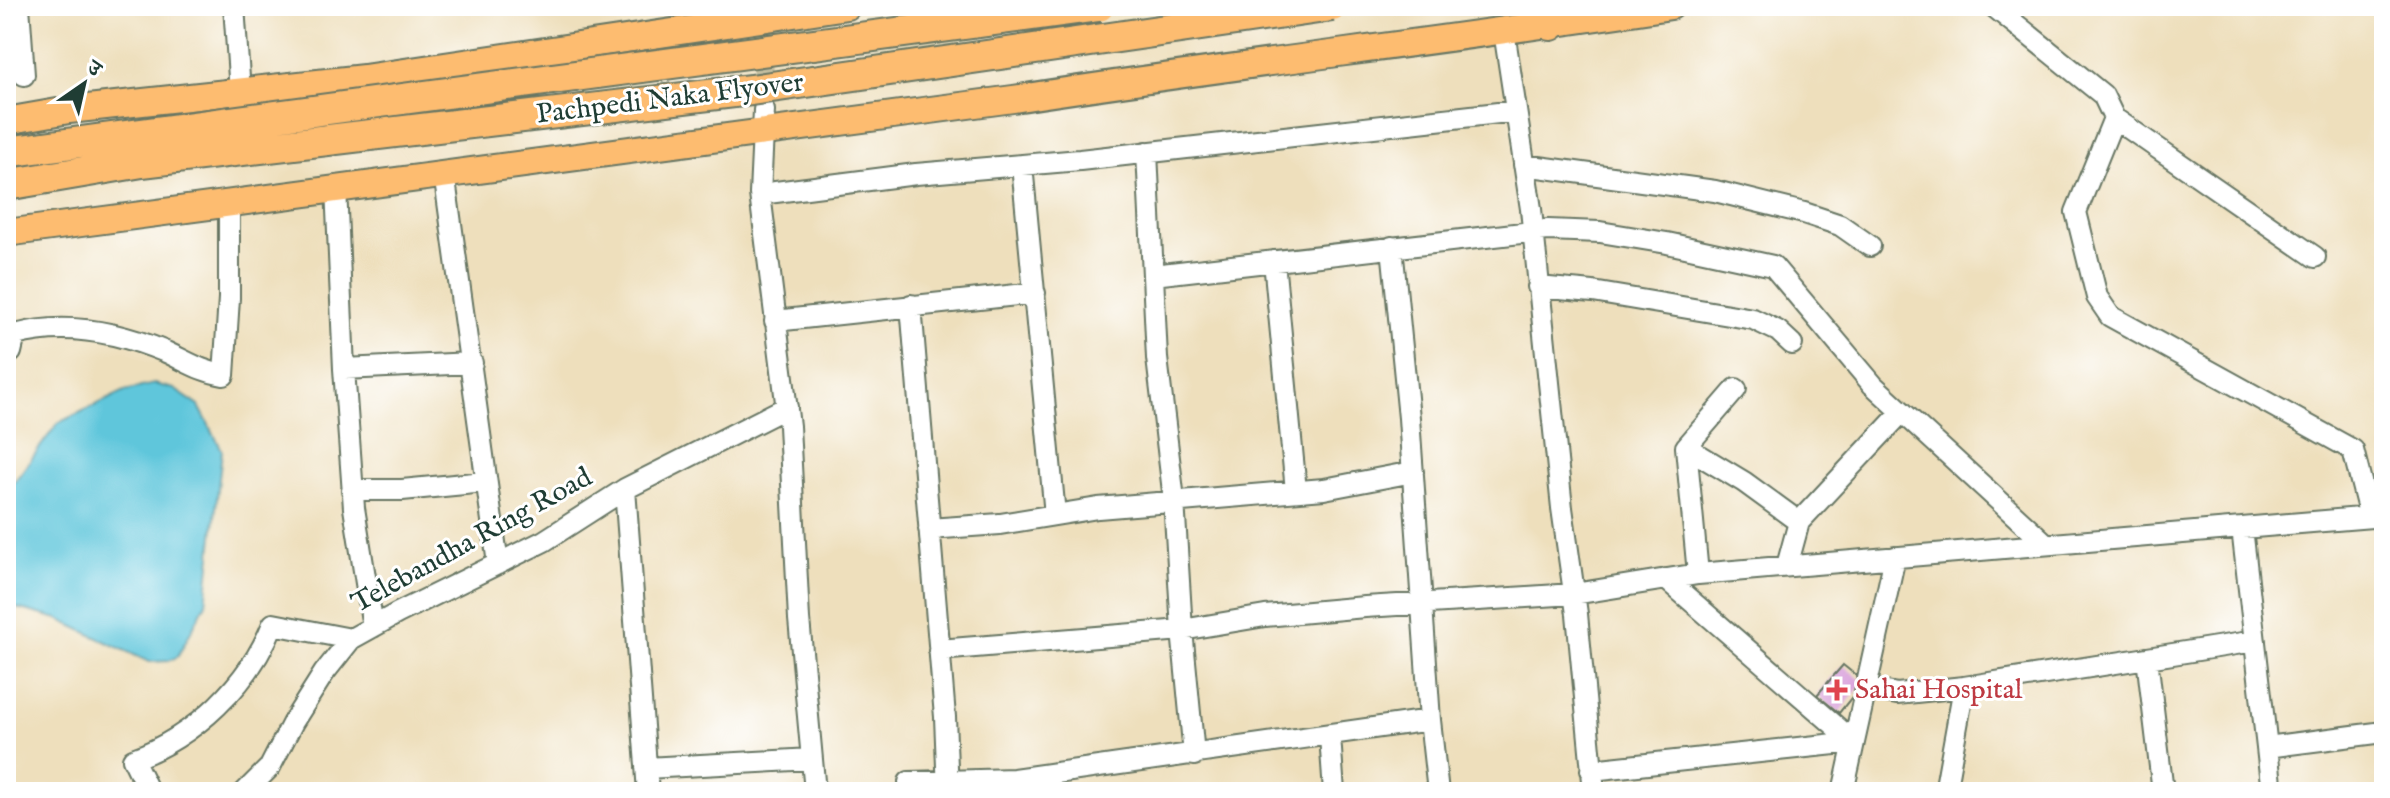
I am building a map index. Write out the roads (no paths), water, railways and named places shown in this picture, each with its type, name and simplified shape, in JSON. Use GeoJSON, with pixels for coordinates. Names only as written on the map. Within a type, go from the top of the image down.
{"type":"FeatureCollection","features":[{"type":"Feature","properties":{"kind":"highway","name":"Pachpedi Naka Flyover"},"geometry":{"type":"LineString","coordinates":[[6,152],[1099,6]]}},
{"type":"Feature","properties":{"kind":"highway","name":"Pachpedi Naka Flyover"},"geometry":{"type":"LineString","coordinates":[[6,185],[142,162],[751,90],[1332,6]]}},
{"type":"Feature","properties":{"kind":"main road"},"geometry":{"type":"LineString","coordinates":[[6,121],[69,110],[364,78],[847,6]]}},
{"type":"Feature","properties":{"kind":"main road"},"geometry":{"type":"LineString","coordinates":[[6,233],[336,187],[636,150],[764,120],[1013,99],[1178,73],[1504,31],[1559,15],[1671,6]]}},
{"type":"Feature","properties":{"kind":"street"},"geometry":{"type":"LineString","coordinates":[[19,6],[24,75]]}},
{"type":"Feature","properties":{"kind":"street"},"geometry":{"type":"LineString","coordinates":[[234,6],[240,92]]}},
{"type":"Feature","properties":{"kind":"street"},"geometry":{"type":"LineString","coordinates":[[1993,6],[2103,95],[2114,118],[2315,257]]}},
{"type":"Feature","properties":{"kind":"street"},"geometry":{"type":"LineString","coordinates":[[1504,31],[1533,233],[1594,792]]}},
{"type":"Feature","properties":{"kind":"street"},"geometry":{"type":"LineString","coordinates":[[760,194],[916,174],[1516,111]]}},
{"type":"Feature","properties":{"kind":"street"},"geometry":{"type":"LineString","coordinates":[[939,650],[1182,630],[1265,616],[1574,594],[1698,574],[2377,517],[2353,450],[2110,316],[2097,297],[2076,212],[2114,118]]}},
{"type":"Feature","properties":{"kind":"street"},"geometry":{"type":"LineString","coordinates":[[764,120],[760,194],[787,407],[799,619],[815,792]]}},
{"type":"Feature","properties":{"kind":"street"},"geometry":{"type":"LineString","coordinates":[[1147,152],[1157,358],[1174,500],[1194,755]]}},
{"type":"Feature","properties":{"kind":"street"},"geometry":{"type":"LineString","coordinates":[[1022,165],[1055,515]]}},
{"type":"Feature","properties":{"kind":"street"},"geometry":{"type":"LineString","coordinates":[[1524,165],[1715,191],[1840,225],[1870,246]]}},
{"type":"Feature","properties":{"kind":"street"},"geometry":{"type":"LineString","coordinates":[[444,173],[498,564]]}},
{"type":"Feature","properties":{"kind":"street"},"geometry":{"type":"LineString","coordinates":[[336,187],[352,490],[373,627]]}},
{"type":"Feature","properties":{"kind":"street"},"geometry":{"type":"LineString","coordinates":[[11,352],[15,335],[42,329],[94,329],[139,342],[203,370],[224,375],[229,298],[229,202]]}},
{"type":"Feature","properties":{"kind":"street"},"geometry":{"type":"LineString","coordinates":[[1153,275],[1548,230],[1600,232],[1773,266],[1873,385],[2046,544]]}},
{"type":"Feature","properties":{"kind":"street"},"geometry":{"type":"LineString","coordinates":[[1392,247],[1438,792]]}},
{"type":"Feature","properties":{"kind":"street"},"geometry":{"type":"LineString","coordinates":[[1274,261],[1296,491]]}},
{"type":"Feature","properties":{"kind":"street"},"geometry":{"type":"LineString","coordinates":[[1538,287],[1593,292],[1753,319],[1778,331],[1792,344]]}},
{"type":"Feature","properties":{"kind":"street"},"geometry":{"type":"LineString","coordinates":[[775,321],[1035,293]]}},
{"type":"Feature","properties":{"kind":"street"},"geometry":{"type":"LineString","coordinates":[[911,305],[948,786]]}},
{"type":"Feature","properties":{"kind":"street"},"geometry":{"type":"LineString","coordinates":[[344,369],[472,363]]}},
{"type":"Feature","properties":{"kind":"street"},"geometry":{"type":"LineString","coordinates":[[1698,574],[1686,447],[1736,389]]}},
{"type":"Feature","properties":{"kind":"street","name":"Telebandha Ring Road"},"geometry":{"type":"LineString","coordinates":[[245,792],[270,767],[324,673],[351,639],[544,541],[625,489],[787,407]]}},
{"type":"Feature","properties":{"kind":"street"},"geometry":{"type":"LineString","coordinates":[[1787,566],[1799,522],[1902,412]]}},
{"type":"Feature","properties":{"kind":"street"},"geometry":{"type":"LineString","coordinates":[[1686,447],[1744,482],[1799,522]]}},
{"type":"Feature","properties":{"kind":"street"},"geometry":{"type":"LineString","coordinates":[[929,529],[1000,524],[1174,500],[1324,489],[1413,472]]}},
{"type":"Feature","properties":{"kind":"street"},"geometry":{"type":"LineString","coordinates":[[352,490],[402,490],[485,482]]}},
{"type":"Feature","properties":{"kind":"street"},"geometry":{"type":"LineString","coordinates":[[625,489],[648,792]]}},
{"type":"Feature","properties":{"kind":"street"},"geometry":{"type":"LineString","coordinates":[[2242,528],[2272,792]]}},
{"type":"Feature","properties":{"kind":"street"},"geometry":{"type":"LineString","coordinates":[[1843,792],[1895,557]]}},
{"type":"Feature","properties":{"kind":"street"},"geometry":{"type":"LineString","coordinates":[[1666,579],[1854,742]]}},
{"type":"Feature","properties":{"kind":"street"},"geometry":{"type":"LineString","coordinates":[[149,792],[133,759],[161,749],[220,704],[263,650],[273,624],[351,639]]}},
{"type":"Feature","properties":{"kind":"street"},"geometry":{"type":"LineString","coordinates":[[1866,688],[1897,694],[1964,687],[2255,641]]}},
{"type":"Feature","properties":{"kind":"street"},"geometry":{"type":"LineString","coordinates":[[2147,658],[2163,792]]}},
{"type":"Feature","properties":{"kind":"street"},"geometry":{"type":"LineString","coordinates":[[1945,792],[1964,687]]}},
{"type":"Feature","properties":{"kind":"street"},"geometry":{"type":"LineString","coordinates":[[909,782],[948,786],[1014,779],[1430,720]]}},
{"type":"Feature","properties":{"kind":"street"},"geometry":{"type":"LineString","coordinates":[[2267,747],[2384,732]]}},
{"type":"Feature","properties":{"kind":"street"},"geometry":{"type":"LineString","coordinates":[[1330,736],[1334,792]]}},
{"type":"Feature","properties":{"kind":"street"},"geometry":{"type":"LineString","coordinates":[[1591,770],[1854,742]]}},
{"type":"Feature","properties":{"kind":"street"},"geometry":{"type":"LineString","coordinates":[[646,768],[812,759]]}},
{"type":"Feature","properties":{"kind":"water"},"geometry":{"type":"Polygon","coordinates":[[[154,384],[174,389],[199,406],[222,450],[206,603],[178,656],[169,661],[149,662],[58,619],[6,602],[6,493],[58,423],[125,391],[154,384]]]}},
{"type":"Feature","properties":{"kind":"tunnel"},"geometry":{"type":"LineString","coordinates":[[763,32],[764,100]]}},
{"type":"Feature","properties":{"kind":"place","name":"Sahai Hospital"},"geometry":{"type":"Point","coordinates":[1837,690]}}]}
